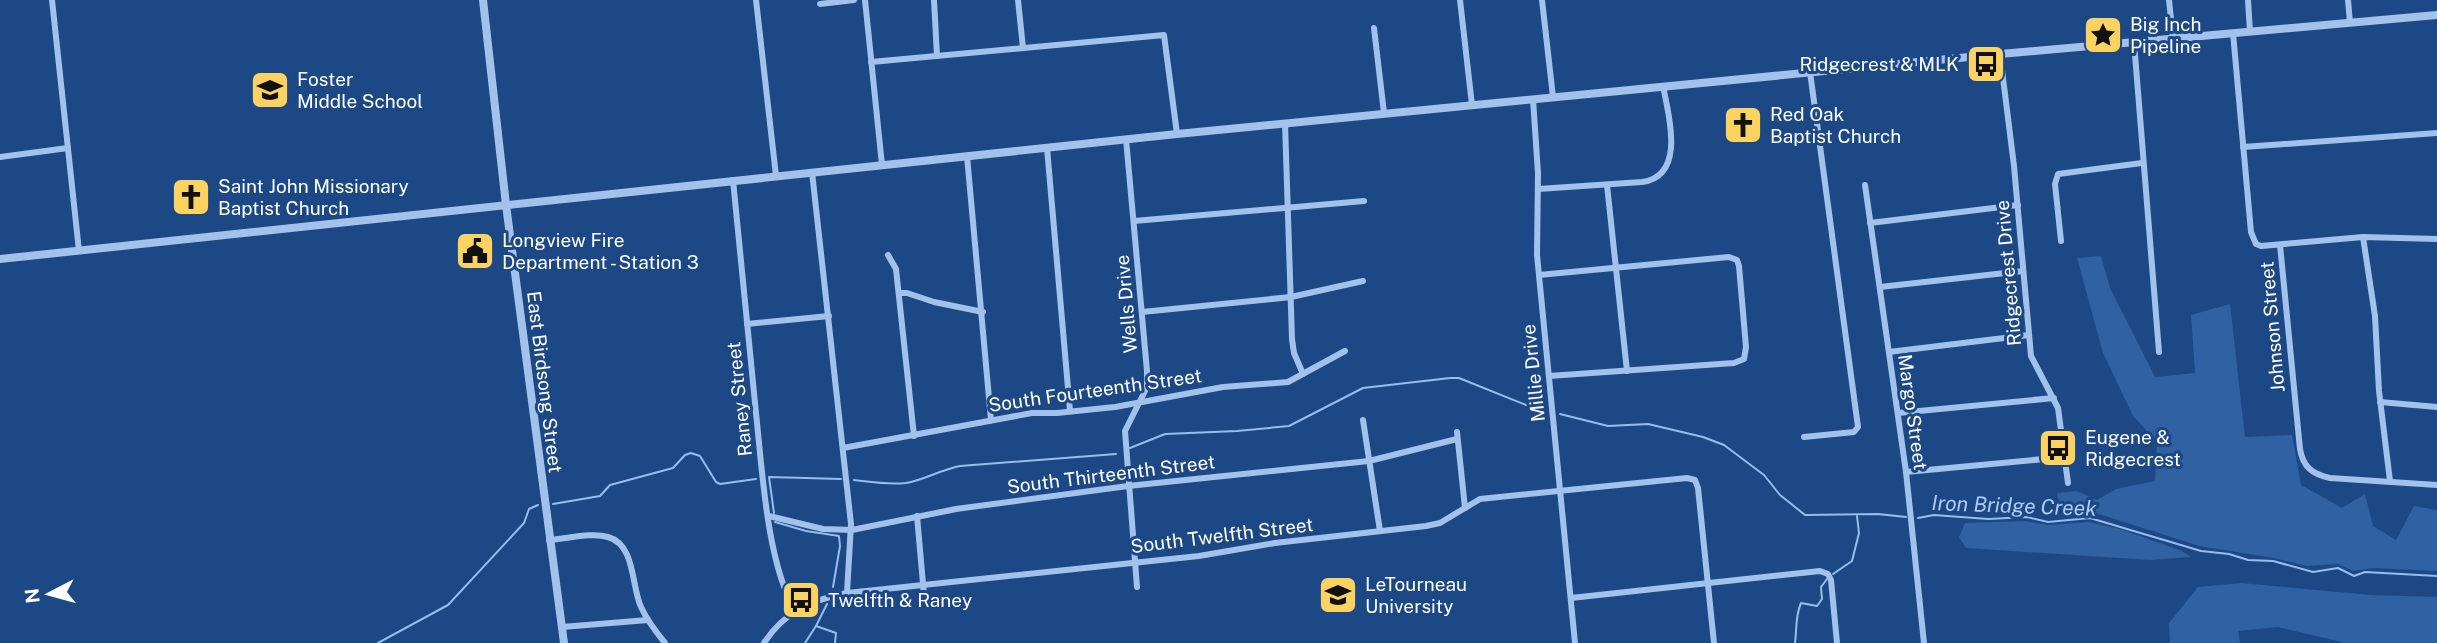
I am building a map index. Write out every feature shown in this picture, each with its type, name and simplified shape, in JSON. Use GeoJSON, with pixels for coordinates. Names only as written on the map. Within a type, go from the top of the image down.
{"type":"FeatureCollection","features":[{"type":"Feature","properties":{"kind":"street"},"geometry":{"type":"LineString","coordinates":[[51,0],[79,251]]}},
{"type":"Feature","properties":{"kind":"street","name":"East Birdsong Street"},"geometry":{"type":"LineString","coordinates":[[484,0],[506,205],[564,643]]}},
{"type":"Feature","properties":{"kind":"street"},"geometry":{"type":"LineString","coordinates":[[756,0],[776,176]]}},
{"type":"Feature","properties":{"kind":"street"},"geometry":{"type":"LineString","coordinates":[[820,4],[854,0]]}},
{"type":"Feature","properties":{"kind":"street"},"geometry":{"type":"LineString","coordinates":[[865,0],[882,165]]}},
{"type":"Feature","properties":{"kind":"street"},"geometry":{"type":"LineString","coordinates":[[934,0],[937,56]]}},
{"type":"Feature","properties":{"kind":"street"},"geometry":{"type":"LineString","coordinates":[[1018,0],[1023,48]]}},
{"type":"Feature","properties":{"kind":"street"},"geometry":{"type":"LineString","coordinates":[[1460,0],[1472,105]]}},
{"type":"Feature","properties":{"kind":"street"},"geometry":{"type":"LineString","coordinates":[[1542,0],[1553,97]]}},
{"type":"Feature","properties":{"kind":"street"},"geometry":{"type":"LineString","coordinates":[[2169,0],[2174,38]]}},
{"type":"Feature","properties":{"kind":"street"},"geometry":{"type":"LineString","coordinates":[[2248,0],[2250,32]]}},
{"type":"Feature","properties":{"kind":"street"},"geometry":{"type":"LineString","coordinates":[[2348,0],[2350,23]]}},
{"type":"Feature","properties":{"kind":"street"},"geometry":{"type":"LineString","coordinates":[[0,259],[1384,113],[2437,15]]}},
{"type":"Feature","properties":{"kind":"street"},"geometry":{"type":"LineString","coordinates":[[1374,28],[1384,113]]}},
{"type":"Feature","properties":{"kind":"street","name":"Johnson Street"},"geometry":{"type":"LineString","coordinates":[[2233,33],[2252,239],[2258,246],[2280,245],[2291,374],[2302,459],[2310,471],[2320,476],[2437,485]]}},
{"type":"Feature","properties":{"kind":"street"},"geometry":{"type":"LineString","coordinates":[[872,62],[1164,35],[1177,134]]}},
{"type":"Feature","properties":{"kind":"street"},"geometry":{"type":"LineString","coordinates":[[2134,42],[2159,352]]}},
{"type":"Feature","properties":{"kind":"street","name":"Ridgecrest Drive"},"geometry":{"type":"LineString","coordinates":[[2000,54],[2033,361],[2054,398],[2061,421],[2067,483]]}},
{"type":"Feature","properties":{"kind":"street"},"geometry":{"type":"LineString","coordinates":[[1804,437],[1857,430],[1858,425],[1810,72]]}},
{"type":"Feature","properties":{"kind":"street"},"geometry":{"type":"LineString","coordinates":[[1538,189],[1649,181],[1660,176],[1668,163],[1671,138],[1663,86]]}},
{"type":"Feature","properties":{"kind":"street","name":"Millie Drive"},"geometry":{"type":"LineString","coordinates":[[1533,99],[1538,189],[1536,239],[1575,643]]}},
{"type":"Feature","properties":{"kind":"street"},"geometry":{"type":"LineString","coordinates":[[1285,123],[1294,353],[1303,373]]}},
{"type":"Feature","properties":{"kind":"street"},"geometry":{"type":"LineString","coordinates":[[2243,147],[2437,133]]}},
{"type":"Feature","properties":{"kind":"street","name":"Wells Drive"},"geometry":{"type":"LineString","coordinates":[[1126,139],[1147,387],[1125,431],[1137,587]]}},
{"type":"Feature","properties":{"kind":"street"},"geometry":{"type":"LineString","coordinates":[[0,157],[68,148]]}},
{"type":"Feature","properties":{"kind":"street"},"geometry":{"type":"LineString","coordinates":[[1047,148],[1070,411]]}},
{"type":"Feature","properties":{"kind":"street"},"geometry":{"type":"LineString","coordinates":[[967,156],[991,420]]}},
{"type":"Feature","properties":{"kind":"street"},"geometry":{"type":"LineString","coordinates":[[2061,241],[2055,184],[2058,174],[2142,163]]}},
{"type":"Feature","properties":{"kind":"street"},"geometry":{"type":"LineString","coordinates":[[812,172],[852,530],[846,593]]}},
{"type":"Feature","properties":{"kind":"street","name":"Raney Street"},"geometry":{"type":"LineString","coordinates":[[733,180],[769,516],[781,580],[795,610]]}},
{"type":"Feature","properties":{"kind":"street"},"geometry":{"type":"LineString","coordinates":[[1607,185],[1626,371]]}},
{"type":"Feature","properties":{"kind":"street","name":"Margo Street"},"geometry":{"type":"LineString","coordinates":[[1865,185],[1906,472],[1924,643]]}},
{"type":"Feature","properties":{"kind":"street"},"geometry":{"type":"LineString","coordinates":[[1134,221],[1364,201]]}},
{"type":"Feature","properties":{"kind":"street"},"geometry":{"type":"LineString","coordinates":[[1870,223],[2018,205]]}},
{"type":"Feature","properties":{"kind":"street"},"geometry":{"type":"LineString","coordinates":[[2280,245],[2363,237],[2437,239]]}},
{"type":"Feature","properties":{"kind":"street"},"geometry":{"type":"LineString","coordinates":[[2363,237],[2375,316],[2380,402],[2390,481]]}},
{"type":"Feature","properties":{"kind":"street"},"geometry":{"type":"LineString","coordinates":[[888,255],[896,267],[914,436]]}},
{"type":"Feature","properties":{"kind":"street"},"geometry":{"type":"LineString","coordinates":[[1539,275],[1735,258],[1739,266],[1746,347],[1744,359],[1734,363],[1549,376]]}},
{"type":"Feature","properties":{"kind":"street"},"geometry":{"type":"LineString","coordinates":[[1880,287],[2023,271]]}},
{"type":"Feature","properties":{"kind":"street"},"geometry":{"type":"LineString","coordinates":[[1142,312],[1291,297],[1363,281]]}},
{"type":"Feature","properties":{"kind":"street"},"geometry":{"type":"LineString","coordinates":[[899,293],[983,312]]}},
{"type":"Feature","properties":{"kind":"street"},"geometry":{"type":"LineString","coordinates":[[747,324],[829,316]]}},
{"type":"Feature","properties":{"kind":"street"},"geometry":{"type":"LineString","coordinates":[[1889,352],[2029,335]]}},
{"type":"Feature","properties":{"kind":"street","name":"South Fourteenth Street"},"geometry":{"type":"LineString","coordinates":[[843,448],[1032,413],[1140,402],[1223,387],[1288,382],[1345,351]]}},
{"type":"Feature","properties":{"kind":"street"},"geometry":{"type":"LineString","coordinates":[[1898,413],[2054,398]]}},
{"type":"Feature","properties":{"kind":"street"},"geometry":{"type":"LineString","coordinates":[[2380,402],[2437,407]]}},
{"type":"Feature","properties":{"kind":"street"},"geometry":{"type":"LineString","coordinates":[[1363,420],[1380,531]]}},
{"type":"Feature","properties":{"kind":"street","name":"South Thirteenth Street"},"geometry":{"type":"LineString","coordinates":[[769,516],[823,529],[852,530],[917,516],[1128,486],[1369,461],[1457,436],[1465,508]]}},
{"type":"Feature","properties":{"kind":"street"},"geometry":{"type":"LineString","coordinates":[[1906,472],[2065,457]]}},
{"type":"Feature","properties":{"kind":"street","name":"South Twelfth Street"},"geometry":{"type":"LineString","coordinates":[[764,643],[782,620],[795,610],[817,600],[846,593],[1199,556],[1275,543],[1440,523],[1480,499],[1687,478],[1695,480],[1698,488],[1709,583]]}},
{"type":"Feature","properties":{"kind":"street"},"geometry":{"type":"LineString","coordinates":[[917,516],[923,595]]}},
{"type":"Feature","properties":{"kind":"street"},"geometry":{"type":"LineString","coordinates":[[549,540],[601,536],[620,544],[628,556],[635,592],[648,620],[665,643]]}},
{"type":"Feature","properties":{"kind":"street"},"geometry":{"type":"LineString","coordinates":[[1571,598],[1816,570],[1828,575],[1832,582],[1837,643]]}},
{"type":"Feature","properties":{"kind":"street"},"geometry":{"type":"LineString","coordinates":[[1709,583],[1714,643]]}},
{"type":"Feature","properties":{"kind":"street"},"geometry":{"type":"LineString","coordinates":[[562,627],[648,620]]}},
{"type":"Feature","properties":{"kind":"shaded area"},"geometry":{"type":"Polygon","coordinates":[[[2101,256],[2110,288],[2155,377],[2195,373],[2191,315],[2230,304],[2245,437],[2292,435],[2301,485],[2342,508],[2365,494],[2373,526],[2396,540],[2414,506],[2437,510],[2437,571],[2374,568],[2353,571],[2338,564],[2307,566],[2199,546],[2096,513],[2062,512],[2057,493],[2077,491],[2097,500],[2116,489],[2155,481],[2157,442],[2133,416],[2103,353],[2077,258],[2101,256]]]}},
{"type":"Feature","properties":{"kind":"shaded area"},"geometry":{"type":"Polygon","coordinates":[[[2025,521],[2048,525],[2088,522],[2120,529],[2182,551],[2191,557],[2150,560],[1966,548],[1959,537],[1965,523],[2025,521]]]}},
{"type":"Feature","properties":{"kind":"shaded area"},"geometry":{"type":"Polygon","coordinates":[[[2241,583],[2371,595],[2437,597],[2437,643],[2346,643],[2278,627],[2238,631],[2240,643],[2170,643],[2169,623],[2198,587],[2241,583]]]}},
{"type":"Feature","properties":{"kind":"waterway","name":"Iron Bridge Creek"},"geometry":{"type":"LineString","coordinates":[[1130,448],[1165,434],[1289,426],[1363,388],[1450,378],[1459,378],[1546,413]]}},
{"type":"Feature","properties":{"kind":"waterway","name":"Iron Bridge Creek"},"geometry":{"type":"LineString","coordinates":[[1560,414],[1608,426],[1648,424],[1703,437],[1724,445],[1764,475],[1780,495],[1805,515],[1878,514],[1906,517]]}},
{"type":"Feature","properties":{"kind":"waterway","name":"Iron Bridge Creek"},"geometry":{"type":"LineString","coordinates":[[553,504],[600,496],[610,485],[673,468],[685,455],[691,453],[700,456],[720,484],[756,479]]}},
{"type":"Feature","properties":{"kind":"waterway","name":"Iron Bridge Creek"},"geometry":{"type":"LineString","coordinates":[[854,480],[906,483],[960,466],[1116,454]]}},
{"type":"Feature","properties":{"kind":"waterway","name":"Iron Bridge Creek"},"geometry":{"type":"LineString","coordinates":[[774,513],[769,477],[841,479]]}},
{"type":"Feature","properties":{"kind":"waterway","name":"Iron Bridge Creek"},"geometry":{"type":"LineString","coordinates":[[378,643],[448,605],[524,523],[529,509],[538,505]]}},
{"type":"Feature","properties":{"kind":"waterway","name":"Iron Bridge Creek"},"geometry":{"type":"LineString","coordinates":[[1918,518],[1934,515],[1988,519],[2027,517],[2048,522],[2090,518],[2201,551],[2229,554],[2248,560],[2273,561],[2313,572],[2338,568],[2354,576],[2365,572],[2437,576]]}},
{"type":"Feature","properties":{"kind":"waterway"},"geometry":{"type":"LineString","coordinates":[[1833,574],[1852,561],[1859,533],[1857,516]]}},
{"type":"Feature","properties":{"kind":"waterway"},"geometry":{"type":"LineString","coordinates":[[775,522],[806,531],[839,536],[840,546],[833,587]]}},
{"type":"Feature","properties":{"kind":"waterway"},"geometry":{"type":"LineString","coordinates":[[1795,643],[1801,603],[1817,606],[1822,599],[1821,587],[1827,579]]}},
{"type":"Feature","properties":{"kind":"waterway"},"geometry":{"type":"LineString","coordinates":[[827,604],[816,626],[836,633],[835,643]]}},
{"type":"Feature","properties":{"kind":"waterway"},"geometry":{"type":"LineString","coordinates":[[805,643],[816,626]]}},
{"type":"Feature","properties":{"kind":"place","name":"Big Inch Pipeline"},"geometry":{"type":"Point","coordinates":[2103,35]}},
{"type":"Feature","properties":{"kind":"place","name":"Ridgecrest & MLK"},"geometry":{"type":"Point","coordinates":[1986,64]}},
{"type":"Feature","properties":{"kind":"place","name":"Foster Middle School"},"geometry":{"type":"Point","coordinates":[270,90]}},
{"type":"Feature","properties":{"kind":"place","name":"Red Oak Baptist Church"},"geometry":{"type":"Point","coordinates":[1743,125]}},
{"type":"Feature","properties":{"kind":"place","name":"Saint John Missionary Baptist Church"},"geometry":{"type":"Point","coordinates":[191,197]}},
{"type":"Feature","properties":{"kind":"place","name":"Longview Fire Department - Station 3"},"geometry":{"type":"Point","coordinates":[475,251]}},
{"type":"Feature","properties":{"kind":"place","name":"Eugene & Ridgecrest"},"geometry":{"type":"Point","coordinates":[2058,448]}},
{"type":"Feature","properties":{"kind":"place","name":"LeTourneau University"},"geometry":{"type":"Point","coordinates":[1338,595]}},
{"type":"Feature","properties":{"kind":"place","name":"Twelfth & Raney"},"geometry":{"type":"Point","coordinates":[801,600]}}]}
